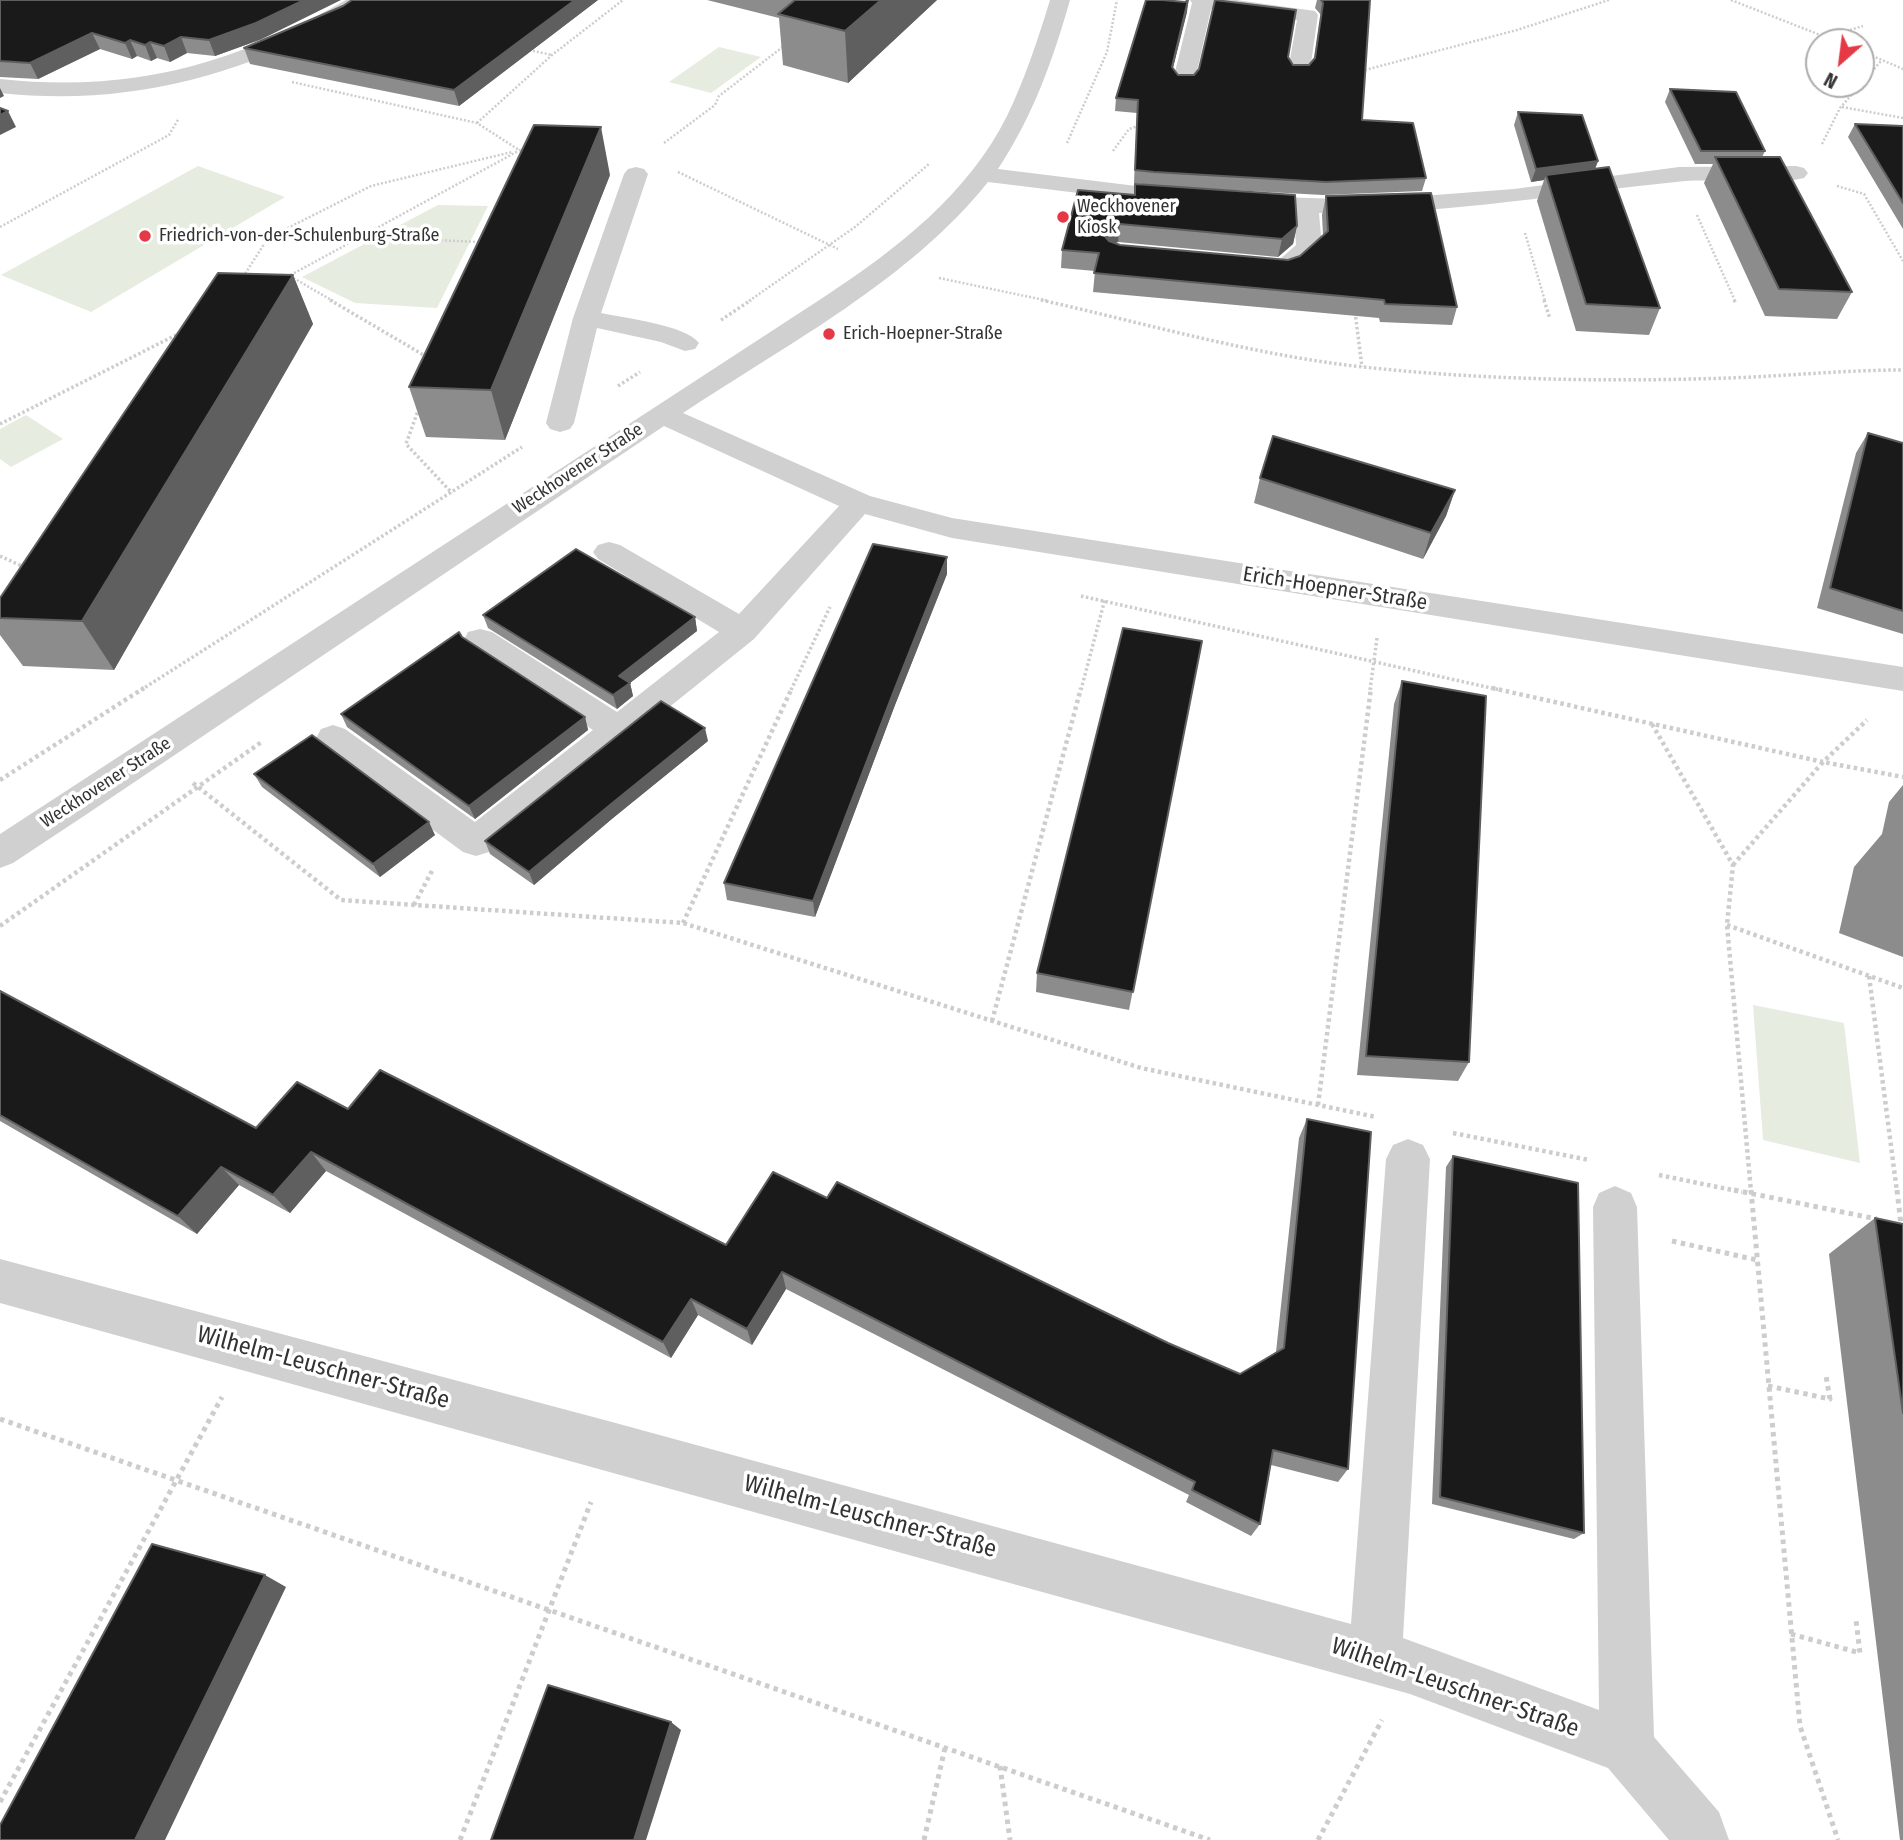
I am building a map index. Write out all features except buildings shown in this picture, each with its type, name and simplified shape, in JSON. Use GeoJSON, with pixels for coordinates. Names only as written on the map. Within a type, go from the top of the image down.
{"type":"FeatureCollection","features":[{"type":"Feature","properties":{"kind":"street"},"geometry":{"type":"LineString","coordinates":[[0,86],[36,91],[89,90],[187,76],[282,43],[361,0]]}},
{"type":"Feature","properties":{"kind":"street","name":"Weckhovener Straße"},"geometry":{"type":"LineString","coordinates":[[0,853],[882,269],[944,216],[982,174],[1016,124],[1030,94],[1060,0]]}},
{"type":"Feature","properties":{"kind":"street"},"geometry":{"type":"LineString","coordinates":[[1184,80],[1201,1],[1308,15],[1299,70]]}},
{"type":"Feature","properties":{"kind":"street"},"geometry":{"type":"LineString","coordinates":[[982,174],[1106,191],[1306,205],[1436,202],[1514,196],[1679,174],[1796,173]]}},
{"type":"Feature","properties":{"kind":"street"},"geometry":{"type":"LineString","coordinates":[[559,423],[586,318],[636,174]]}},
{"type":"Feature","properties":{"kind":"street"},"geometry":{"type":"LineString","coordinates":[[1229,263],[1285,268],[1309,247],[1306,205]]}},
{"type":"Feature","properties":{"kind":"street"},"geometry":{"type":"LineString","coordinates":[[586,318],[669,336],[685,343]]}},
{"type":"Feature","properties":{"kind":"street","name":"Erich-Hoepner-Straße"},"geometry":{"type":"LineString","coordinates":[[662,414],[859,503],[952,528],[1903,679]]}},
{"type":"Feature","properties":{"kind":"street"},"geometry":{"type":"LineString","coordinates":[[333,737],[476,842],[742,631],[859,503]]}},
{"type":"Feature","properties":{"kind":"street"},"geometry":{"type":"LineString","coordinates":[[609,552],[742,631]]}},
{"type":"Feature","properties":{"kind":"street"},"geometry":{"type":"LineString","coordinates":[[480,640],[617,729]]}},
{"type":"Feature","properties":{"kind":"street"},"geometry":{"type":"LineString","coordinates":[[1393,1662],[1408,1159]]}},
{"type":"Feature","properties":{"kind":"street"},"geometry":{"type":"LineString","coordinates":[[1615,1218],[1627,1748]]}},
{"type":"Feature","properties":{"kind":"street","name":"Wilhelm-Leuschner-Straße"},"geometry":{"type":"LineString","coordinates":[[0,1280],[1393,1662],[1627,1748],[1700,1836]]}},
{"type":"Feature","properties":{"kind":"path"},"geometry":{"type":"LineString","coordinates":[[477,123],[552,55],[623,0]]}},
{"type":"Feature","properties":{"kind":"path"},"geometry":{"type":"LineString","coordinates":[[1731,0],[1805,29]]}},
{"type":"Feature","properties":{"kind":"path"},"geometry":{"type":"LineString","coordinates":[[1856,28],[1863,26]]}},
{"type":"Feature","properties":{"kind":"path"},"geometry":{"type":"LineString","coordinates":[[656,149],[715,105],[719,96],[792,40]]}},
{"type":"Feature","properties":{"kind":"path"},"geometry":{"type":"LineString","coordinates":[[526,50],[552,55]]}},
{"type":"Feature","properties":{"kind":"path"},"geometry":{"type":"LineString","coordinates":[[1875,57],[1903,69]]}},
{"type":"Feature","properties":{"kind":"path"},"geometry":{"type":"LineString","coordinates":[[1882,60],[1842,107],[1822,145],[1796,173],[1864,194],[1903,261]]}},
{"type":"Feature","properties":{"kind":"path"},"geometry":{"type":"LineString","coordinates":[[219,67],[477,123],[520,150],[528,161]]}},
{"type":"Feature","properties":{"kind":"path"},"geometry":{"type":"LineString","coordinates":[[0,227],[169,135],[197,88],[187,76]]}},
{"type":"Feature","properties":{"kind":"path"},"geometry":{"type":"LineString","coordinates":[[1842,107],[1903,118]]}},
{"type":"Feature","properties":{"kind":"path"},"geometry":{"type":"LineString","coordinates":[[278,282],[520,150]]}},
{"type":"Feature","properties":{"kind":"path"},"geometry":{"type":"LineString","coordinates":[[240,281],[268,238],[371,186],[520,150],[532,151]]}},
{"type":"Feature","properties":{"kind":"path"},"geometry":{"type":"LineString","coordinates":[[671,168],[882,269],[945,279],[1246,349],[1362,367],[1555,379],[1729,378],[1903,370]]}},
{"type":"Feature","properties":{"kind":"path"},"geometry":{"type":"LineString","coordinates":[[1679,174],[1737,304]]}},
{"type":"Feature","properties":{"kind":"path"},"geometry":{"type":"LineString","coordinates":[[1514,196],[1550,319]]}},
{"type":"Feature","properties":{"kind":"path"},"geometry":{"type":"LineString","coordinates":[[360,237],[490,242]]}},
{"type":"Feature","properties":{"kind":"path"},"geometry":{"type":"LineString","coordinates":[[290,275],[433,360]]}},
{"type":"Feature","properties":{"kind":"path"},"geometry":{"type":"LineString","coordinates":[[1354,309],[1362,367]]}},
{"type":"Feature","properties":{"kind":"path"},"geometry":{"type":"LineString","coordinates":[[0,424],[182,332]]}},
{"type":"Feature","properties":{"kind":"path"},"geometry":{"type":"LineString","coordinates":[[420,406],[406,444],[452,493]]}},
{"type":"Feature","properties":{"kind":"path"},"geometry":{"type":"LineString","coordinates":[[992,1021],[1116,554]]}},
{"type":"Feature","properties":{"kind":"path"},"geometry":{"type":"LineString","coordinates":[[0,556],[36,572]]}},
{"type":"Feature","properties":{"kind":"path"},"geometry":{"type":"LineString","coordinates":[[1077,595],[1823,762],[1903,777]]}},
{"type":"Feature","properties":{"kind":"path"},"geometry":{"type":"LineString","coordinates":[[1318,1105],[1375,662],[1380,596]]}},
{"type":"Feature","properties":{"kind":"path"},"geometry":{"type":"LineString","coordinates":[[683,923],[832,603]]}},
{"type":"Feature","properties":{"kind":"path"},"geometry":{"type":"LineString","coordinates":[[1732,865],[1823,762],[1872,715]]}},
{"type":"Feature","properties":{"kind":"path"},"geometry":{"type":"LineString","coordinates":[[1652,724],[1732,865],[1727,925],[1800,1726],[1838,1840]]}},
{"type":"Feature","properties":{"kind":"path"},"geometry":{"type":"LineString","coordinates":[[154,752],[341,900],[683,923],[1141,1068],[1384,1118]]}},
{"type":"Feature","properties":{"kind":"path"},"geometry":{"type":"LineString","coordinates":[[1727,925],[1903,988]]}},
{"type":"Feature","properties":{"kind":"path"},"geometry":{"type":"LineString","coordinates":[[1650,1173],[1902,1225],[1869,976]]}},
{"type":"Feature","properties":{"kind":"path"},"geometry":{"type":"LineString","coordinates":[[1451,1132],[1599,1162]]}},
{"type":"Feature","properties":{"kind":"path"},"geometry":{"type":"LineString","coordinates":[[1615,1218],[1757,1260]]}},
{"type":"Feature","properties":{"kind":"path"},"geometry":{"type":"LineString","coordinates":[[0,1802],[249,1347]]}},
{"type":"Feature","properties":{"kind":"path"},"geometry":{"type":"LineString","coordinates":[[1768,1387],[1830,1399],[1826,1376]]}},
{"type":"Feature","properties":{"kind":"path"},"geometry":{"type":"LineString","coordinates":[[0,1419],[1210,1840]]}},
{"type":"Feature","properties":{"kind":"path"},"geometry":{"type":"LineString","coordinates":[[460,1840],[612,1446]]}},
{"type":"Feature","properties":{"kind":"path"},"geometry":{"type":"LineString","coordinates":[[1791,1633],[1860,1653],[1856,1620]]}},
{"type":"Feature","properties":{"kind":"path"},"geometry":{"type":"LineString","coordinates":[[1318,1840],[1393,1662]]}},
{"type":"Feature","properties":{"kind":"path"},"geometry":{"type":"LineString","coordinates":[[924,1840],[944,1748]]}},
{"type":"Feature","properties":{"kind":"path"},"geometry":{"type":"LineString","coordinates":[[1000,1766],[1010,1840]]}},
{"type":"Feature","properties":{"kind":"shaded area"},"geometry":{"type":"Polygon","coordinates":[[[719,47],[761,57],[711,93],[669,82],[719,47]]]}},
{"type":"Feature","properties":{"kind":"shaded area","name":"Friedrich-von-der-Schulenburg-Straße"},"geometry":{"type":"Polygon","coordinates":[[[198,166],[285,197],[91,312],[1,275],[198,166]]]}},
{"type":"Feature","properties":{"kind":"shaded area"},"geometry":{"type":"Polygon","coordinates":[[[438,205],[488,206],[437,308],[355,303],[302,277],[438,205]]]}},
{"type":"Feature","properties":{"kind":"shaded area"},"geometry":{"type":"Polygon","coordinates":[[[26,415],[63,439],[11,467],[0,459],[0,429],[26,415]]]}},
{"type":"Feature","properties":{"kind":"shaded area"},"geometry":{"type":"Polygon","coordinates":[[[1753,1005],[1844,1023],[1860,1163],[1763,1140],[1753,1005]]]}},
{"type":"Feature","properties":{"kind":"place","name":"Weckhovener Kiosk"},"geometry":{"type":"Point","coordinates":[1063,217]}},
{"type":"Feature","properties":{"kind":"place","name":"Friedrich-von-der-Schulenburg-Straße"},"geometry":{"type":"Point","coordinates":[145,236]}},
{"type":"Feature","properties":{"kind":"place","name":"Erich-Hoepner-Straße"},"geometry":{"type":"Point","coordinates":[829,334]}}]}
